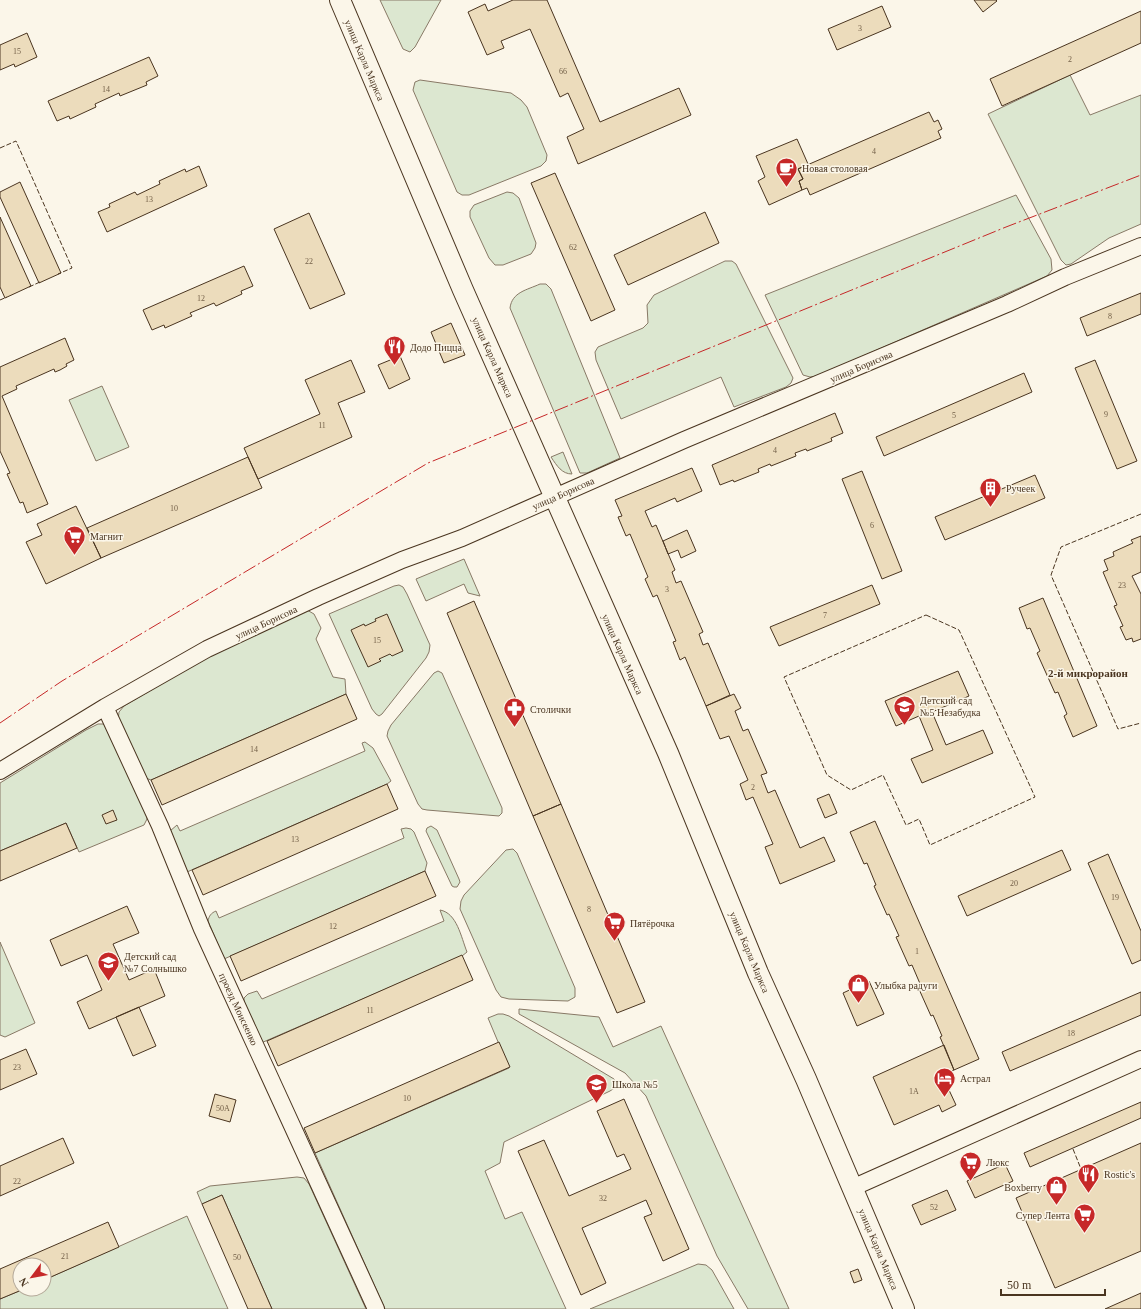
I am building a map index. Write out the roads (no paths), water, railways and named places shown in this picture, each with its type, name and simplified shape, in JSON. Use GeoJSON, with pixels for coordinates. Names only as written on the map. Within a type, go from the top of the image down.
{"type":"FeatureCollection","features":[{"type":"Feature","properties":{"kind":"main road","name":"улица Карла Маркса"},"geometry":{"type":"LineString","coordinates":[[340,0],[554,497],[668,753],[752,959],[904,1309]]}},
{"type":"Feature","properties":{"kind":"street","name":"улица Борисова"},"geometry":{"type":"LineString","coordinates":[[0,771],[105,707],[207,649],[311,601],[402,560],[462,538],[684,440],[971,320],[1065,277],[1141,246]]}},
{"type":"Feature","properties":{"kind":"street","name":"проезд Моисеенко"},"geometry":{"type":"LineString","coordinates":[[105,707],[160,826],[202,929],[376,1309]]}},
{"type":"Feature","properties":{"kind":"street"},"geometry":{"type":"LineString","coordinates":[[852,1188],[1141,1059]]}},
{"type":"Feature","properties":{"kind":"place","name":"Новая столовая"},"geometry":{"type":"Point","coordinates":[787,188]}},
{"type":"Feature","properties":{"kind":"place","name":"Додо Пицца"},"geometry":{"type":"Point","coordinates":[395,366]}},
{"type":"Feature","properties":{"kind":"place","name":"Ручеек"},"geometry":{"type":"Point","coordinates":[990,508]}},
{"type":"Feature","properties":{"kind":"place","name":"Магнит"},"geometry":{"type":"Point","coordinates":[74,556]}},
{"type":"Feature","properties":{"kind":"place","name":"Детский сад №5 Незабудка"},"geometry":{"type":"Point","coordinates":[904,726]}},
{"type":"Feature","properties":{"kind":"place","name":"Столички"},"geometry":{"type":"Point","coordinates":[515,728]}},
{"type":"Feature","properties":{"kind":"place","name":"Пятёрочка"},"geometry":{"type":"Point","coordinates":[615,942]}},
{"type":"Feature","properties":{"kind":"place","name":"Детский сад №7 Солнышко"},"geometry":{"type":"Point","coordinates":[109,982]}},
{"type":"Feature","properties":{"kind":"place","name":"Улыбка радуги"},"geometry":{"type":"Point","coordinates":[859,1004]}},
{"type":"Feature","properties":{"kind":"place","name":"Астрал"},"geometry":{"type":"Point","coordinates":[945,1098]}},
{"type":"Feature","properties":{"kind":"place","name":"Школа №5"},"geometry":{"type":"Point","coordinates":[596,1104]}},
{"type":"Feature","properties":{"kind":"place","name":"Люкс"},"geometry":{"type":"Point","coordinates":[970,1182]}},
{"type":"Feature","properties":{"kind":"place","name":"Rostic's"},"geometry":{"type":"Point","coordinates":[1088,1194]}},
{"type":"Feature","properties":{"kind":"place","name":"Boxberry"},"geometry":{"type":"Point","coordinates":[1057,1206]}},
{"type":"Feature","properties":{"kind":"place","name":"Супер Лента"},"geometry":{"type":"Point","coordinates":[1085,1234]}},
{"type":"Feature","properties":{"kind":"district","name":"2-й микрорайон"},"geometry":{"type":"Point","coordinates":[1088,673]}}]}
